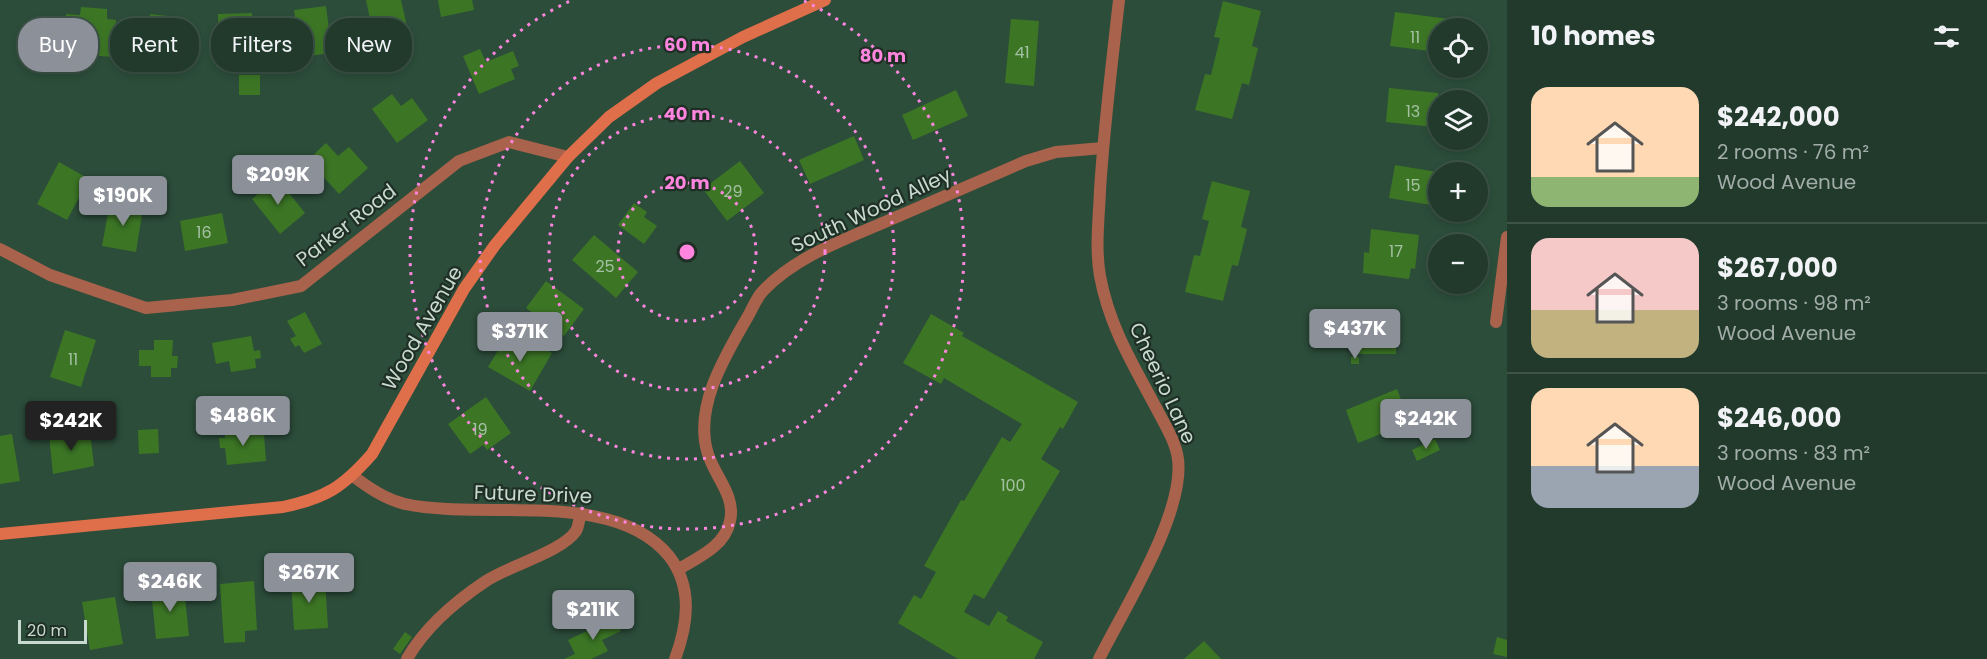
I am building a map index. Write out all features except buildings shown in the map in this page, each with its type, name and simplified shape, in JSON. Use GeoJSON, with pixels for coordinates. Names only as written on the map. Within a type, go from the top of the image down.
{"type":"FeatureCollection","features":[{"type":"Feature","properties":{"kind":"street","name":"Wood Avenue"},"geometry":{"type":"LineString","coordinates":[[0,534],[283,507],[311,501],[332,493],[353,476],[372,454],[464,289],[495,245],[568,157],[609,117],[657,83],[743,37],[825,0]]}},
{"type":"Feature","properties":{"kind":"street","name":"Cheerio Lane"},"geometry":{"type":"LineString","coordinates":[[1099,659],[1159,539],[1176,495],[1178,478],[1178,458],[1172,440],[1128,360],[1107,304],[1100,274],[1098,238],[1103,148],[1119,0]]}},
{"type":"Feature","properties":{"kind":"street","name":"Parker Road"},"geometry":{"type":"LineString","coordinates":[[0,249],[50,274],[146,308],[232,300],[301,286],[459,161],[509,142],[568,157]]}},
{"type":"Feature","properties":{"kind":"street","name":"South Wood Alley"},"geometry":{"type":"LineString","coordinates":[[679,569],[710,551],[725,536],[731,519],[729,497],[708,454],[705,430],[707,407],[716,378],[732,344],[762,292],[782,275],[817,252],[1026,161],[1056,152],[1103,148]]}},
{"type":"Feature","properties":{"kind":"street"},"geometry":{"type":"LineString","coordinates":[[1496,322],[1507,237]]}},
{"type":"Feature","properties":{"kind":"street","name":"Future Drive"},"geometry":{"type":"LineString","coordinates":[[353,476],[377,494],[403,504],[456,511],[581,513],[627,525],[658,543],[679,569],[687,597],[684,634],[675,659]]}},
{"type":"Feature","properties":{"kind":"street"},"geometry":{"type":"LineString","coordinates":[[408,659],[425,632],[488,580],[543,554],[568,538],[576,531],[581,513]]}}]}
